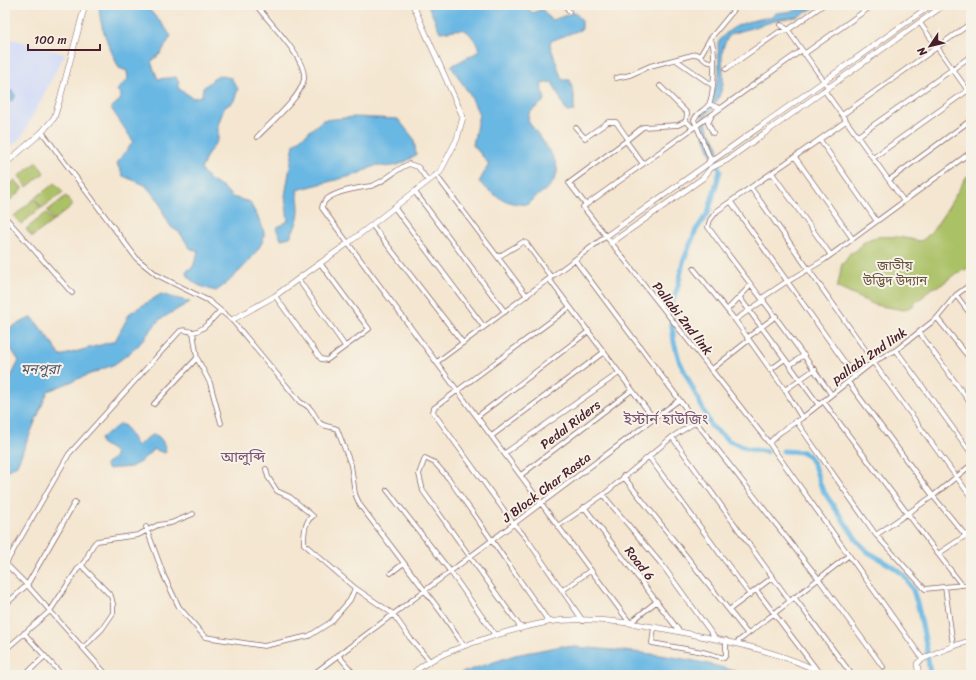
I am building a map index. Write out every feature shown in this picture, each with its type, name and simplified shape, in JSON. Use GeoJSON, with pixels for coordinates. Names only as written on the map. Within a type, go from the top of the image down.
{"type":"FeatureCollection","features":[{"type":"Feature","properties":{"kind":"street"},"geometry":{"type":"LineString","coordinates":[[5,164],[42,132],[54,118],[85,5]]}},
{"type":"Feature","properties":{"kind":"street"},"geometry":{"type":"LineString","coordinates":[[256,5],[300,61],[304,79],[296,96],[257,137]]}},
{"type":"Feature","properties":{"kind":"street"},"geometry":{"type":"LineString","coordinates":[[232,320],[275,296],[347,244],[438,174],[457,139],[463,117],[413,5]]}},
{"type":"Feature","properties":{"kind":"street"},"geometry":{"type":"LineString","coordinates":[[565,5],[569,11]]}},
{"type":"Feature","properties":{"kind":"street"},"geometry":{"type":"LineString","coordinates":[[700,56],[710,39],[738,5]]}},
{"type":"Feature","properties":{"kind":"street"},"geometry":{"type":"LineString","coordinates":[[726,69],[779,32],[788,30],[823,5]]}},
{"type":"Feature","properties":{"kind":"street"},"geometry":{"type":"LineString","coordinates":[[660,86],[687,113],[686,120],[678,125],[643,127],[569,183],[586,205],[717,110],[873,5]]}},
{"type":"Feature","properties":{"kind":"street"},"geometry":{"type":"LineString","coordinates":[[723,158],[824,82],[931,5]]}},
{"type":"Feature","properties":{"kind":"street"},"geometry":{"type":"LineString","coordinates":[[437,362],[605,237],[826,89],[944,5]]}},
{"type":"Feature","properties":{"kind":"street"},"geometry":{"type":"LineString","coordinates":[[920,22],[969,89],[971,95]]}},
{"type":"Feature","properties":{"kind":"street"},"geometry":{"type":"LineString","coordinates":[[842,115],[971,23]]}},
{"type":"Feature","properties":{"kind":"street"},"geometry":{"type":"LineString","coordinates":[[781,25],[788,30],[824,82],[826,89],[846,121],[903,200]]}},
{"type":"Feature","properties":{"kind":"street"},"geometry":{"type":"LineString","coordinates":[[611,243],[703,178],[709,166],[710,158],[695,126],[694,120],[696,115],[709,104],[714,63],[714,44],[710,39]]}},
{"type":"Feature","properties":{"kind":"street"},"geometry":{"type":"LineString","coordinates":[[616,78],[630,75],[650,66],[696,54],[706,61],[714,63]]}},
{"type":"Feature","properties":{"kind":"street"},"geometry":{"type":"LineString","coordinates":[[858,136],[971,56]]}},
{"type":"Feature","properties":{"kind":"street"},"geometry":{"type":"LineString","coordinates":[[676,60],[712,85]]}},
{"type":"Feature","properties":{"kind":"street"},"geometry":{"type":"LineString","coordinates":[[873,158],[969,89]]}},
{"type":"Feature","properties":{"kind":"street"},"geometry":{"type":"LineString","coordinates":[[709,104],[717,110]]}},
{"type":"Feature","properties":{"kind":"street"},"geometry":{"type":"LineString","coordinates":[[713,134],[708,123],[709,118],[717,110]]}},
{"type":"Feature","properties":{"kind":"street"},"geometry":{"type":"LineString","coordinates":[[686,120],[695,126]]}},
{"type":"Feature","properties":{"kind":"street"},"geometry":{"type":"LineString","coordinates":[[889,180],[971,120]]}},
{"type":"Feature","properties":{"kind":"street"},"geometry":{"type":"LineString","coordinates":[[832,394],[776,316],[763,299],[750,286],[708,227],[713,216],[731,202],[846,121]]}},
{"type":"Feature","properties":{"kind":"street"},"geometry":{"type":"LineString","coordinates":[[576,128],[585,138],[608,122],[616,122],[643,164]]}},
{"type":"Feature","properties":{"kind":"street"},"geometry":{"type":"LineString","coordinates":[[42,132],[141,263],[156,275],[209,302],[232,320],[300,402],[309,406],[323,425],[337,429],[351,465],[355,494],[360,505],[464,646]]}},
{"type":"Feature","properties":{"kind":"street"},"geometry":{"type":"LineString","coordinates":[[820,140],[876,220]]}},
{"type":"Feature","properties":{"kind":"street"},"geometry":{"type":"LineString","coordinates":[[734,320],[749,311],[786,282],[830,254],[971,152]]}},
{"type":"Feature","properties":{"kind":"street"},"geometry":{"type":"LineString","coordinates":[[795,157],[852,238]]}},
{"type":"Feature","properties":{"kind":"street"},"geometry":{"type":"LineString","coordinates":[[428,181],[418,167],[409,164],[377,184],[340,192],[322,204],[323,211],[458,389],[630,623]]}},
{"type":"Feature","properties":{"kind":"street"},"geometry":{"type":"LineString","coordinates":[[772,173],[830,254]]}},
{"type":"Feature","properties":{"kind":"street"},"geometry":{"type":"LineString","coordinates":[[438,174],[527,296]]}},
{"type":"Feature","properties":{"kind":"street"},"geometry":{"type":"LineString","coordinates":[[751,188],[971,497]]}},
{"type":"Feature","properties":{"kind":"street"},"geometry":{"type":"LineString","coordinates":[[415,192],[505,312]]}},
{"type":"Feature","properties":{"kind":"street"},"geometry":{"type":"LineString","coordinates":[[731,202],[786,282],[855,377]]}},
{"type":"Feature","properties":{"kind":"street","name":"Pallabi 2nd link"},"geometry":{"type":"LineString","coordinates":[[586,205],[583,207],[605,237],[682,331],[711,370],[770,443],[848,556],[922,658]]}},
{"type":"Feature","properties":{"kind":"street"},"geometry":{"type":"LineString","coordinates":[[394,207],[484,327]]}},
{"type":"Feature","properties":{"kind":"street"},"geometry":{"type":"LineString","coordinates":[[5,217],[72,293]]}},
{"type":"Feature","properties":{"kind":"street"},"geometry":{"type":"LineString","coordinates":[[372,225],[462,343]]}},
{"type":"Feature","properties":{"kind":"street"},"geometry":{"type":"LineString","coordinates":[[498,257],[523,242],[526,243],[570,307],[654,419]]}},
{"type":"Feature","properties":{"kind":"street"},"geometry":{"type":"LineString","coordinates":[[575,260],[679,400],[818,578],[883,667]]}},
{"type":"Feature","properties":{"kind":"street"},"geometry":{"type":"LineString","coordinates":[[275,296],[321,359],[327,360],[367,331],[368,327],[320,263]]}},
{"type":"Feature","properties":{"kind":"street"},"geometry":{"type":"LineString","coordinates":[[694,269],[727,310],[785,390],[802,418]]}},
{"type":"Feature","properties":{"kind":"street"},"geometry":{"type":"LineString","coordinates":[[298,279],[345,346]]}},
{"type":"Feature","properties":{"kind":"street","name":"pallabi 2nd link"},"geometry":{"type":"LineString","coordinates":[[770,443],[779,433],[802,418],[818,404],[874,362],[896,350],[938,318],[956,295],[971,284]]}},
{"type":"Feature","properties":{"kind":"street"},"geometry":{"type":"LineString","coordinates":[[727,310],[750,286]]}},
{"type":"Feature","properties":{"kind":"street"},"geometry":{"type":"LineString","coordinates":[[956,295],[971,315]]}},
{"type":"Feature","properties":{"kind":"street"},"geometry":{"type":"LineString","coordinates":[[740,298],[818,404]]}},
{"type":"Feature","properties":{"kind":"street"},"geometry":{"type":"LineString","coordinates":[[570,307],[458,389],[434,408],[433,412],[514,524],[527,538],[584,621]]}},
{"type":"Feature","properties":{"kind":"street"},"geometry":{"type":"LineString","coordinates":[[107,675],[6,562],[68,454],[180,331],[184,329],[193,332],[206,325],[220,311]]}},
{"type":"Feature","properties":{"kind":"street"},"geometry":{"type":"LineString","coordinates":[[711,370],[776,316]]}},
{"type":"Feature","properties":{"kind":"street"},"geometry":{"type":"LineString","coordinates":[[938,318],[971,360]]}},
{"type":"Feature","properties":{"kind":"street"},"geometry":{"type":"LineString","coordinates":[[478,416],[588,331]]}},
{"type":"Feature","properties":{"kind":"street"},"geometry":{"type":"LineString","coordinates":[[193,332],[197,358],[210,383],[221,423]]}},
{"type":"Feature","properties":{"kind":"street"},"geometry":{"type":"LineString","coordinates":[[919,332],[971,404]]}},
{"type":"Feature","properties":{"kind":"street"},"geometry":{"type":"LineString","coordinates":[[896,350],[971,453]]}},
{"type":"Feature","properties":{"kind":"street"},"geometry":{"type":"LineString","coordinates":[[493,436],[604,352]]}},
{"type":"Feature","properties":{"kind":"street"},"geometry":{"type":"LineString","coordinates":[[790,365],[804,355]]}},
{"type":"Feature","properties":{"kind":"street"},"geometry":{"type":"LineString","coordinates":[[154,404],[197,358]]}},
{"type":"Feature","properties":{"kind":"street"},"geometry":{"type":"LineString","coordinates":[[770,370],[785,359]]}},
{"type":"Feature","properties":{"kind":"street"},"geometry":{"type":"LineString","coordinates":[[785,390],[815,369]]}},
{"type":"Feature","properties":{"kind":"street"},"geometry":{"type":"LineString","coordinates":[[505,453],[620,373]]}},
{"type":"Feature","properties":{"kind":"street"},"geometry":{"type":"LineString","coordinates":[[848,382],[933,496],[966,536]]}},
{"type":"Feature","properties":{"kind":"street","name":"Pedal Riders"},"geometry":{"type":"LineString","coordinates":[[521,475],[632,390]]}},
{"type":"Feature","properties":{"kind":"street","name":"J Block Char Rasta"},"geometry":{"type":"LineString","coordinates":[[312,675],[679,400]]}},
{"type":"Feature","properties":{"kind":"street"},"geometry":{"type":"LineString","coordinates":[[823,401],[962,585]]}},
{"type":"Feature","properties":{"kind":"street"},"geometry":{"type":"LineString","coordinates":[[796,421],[876,535],[925,589],[971,584]]}},
{"type":"Feature","properties":{"kind":"street"},"geometry":{"type":"LineString","coordinates":[[558,526],[603,495],[623,476],[649,457],[672,437],[696,422]]}},
{"type":"Feature","properties":{"kind":"street"},"geometry":{"type":"LineString","coordinates":[[672,437],[789,600]]}},
{"type":"Feature","properties":{"kind":"street"},"geometry":{"type":"LineString","coordinates":[[649,457],[750,595]]}},
{"type":"Feature","properties":{"kind":"street"},"geometry":{"type":"LineString","coordinates":[[521,628],[423,490],[419,474],[425,458],[435,463],[442,470],[549,622]]}},
{"type":"Feature","properties":{"kind":"street"},"geometry":{"type":"LineString","coordinates":[[876,535],[933,496],[971,465]]}},
{"type":"Feature","properties":{"kind":"street"},"geometry":{"type":"LineString","coordinates":[[266,469],[268,477],[277,491],[290,497],[313,516],[309,518],[306,526],[304,544],[355,588],[393,614],[410,638],[429,660]]}},
{"type":"Feature","properties":{"kind":"street"},"geometry":{"type":"LineString","coordinates":[[623,476],[747,633]]}},
{"type":"Feature","properties":{"kind":"street"},"geometry":{"type":"LineString","coordinates":[[387,490],[450,571],[495,635]]}},
{"type":"Feature","properties":{"kind":"street"},"geometry":{"type":"LineString","coordinates":[[603,495],[663,566],[715,638]]}},
{"type":"Feature","properties":{"kind":"street"},"geometry":{"type":"LineString","coordinates":[[5,605],[27,585],[75,502]]}},
{"type":"Feature","properties":{"kind":"street","name":"Road 6"},"geometry":{"type":"LineString","coordinates":[[584,507],[680,632]]}},
{"type":"Feature","properties":{"kind":"street"},"geometry":{"type":"LineString","coordinates":[[5,650],[50,611],[79,567],[82,566],[92,544],[97,541],[138,534],[147,528],[193,514]]}},
{"type":"Feature","properties":{"kind":"street"},"geometry":{"type":"LineString","coordinates":[[147,528],[164,576],[179,607],[206,637],[264,646],[309,636],[331,622],[350,600],[355,588]]}},
{"type":"Feature","properties":{"kind":"street"},"geometry":{"type":"LineString","coordinates":[[938,554],[971,532]]}},
{"type":"Feature","properties":{"kind":"street"},"geometry":{"type":"LineString","coordinates":[[736,643],[789,600],[848,556]]}},
{"type":"Feature","properties":{"kind":"street"},"geometry":{"type":"LineString","coordinates":[[391,573],[404,563]]}},
{"type":"Feature","properties":{"kind":"street"},"geometry":{"type":"LineString","coordinates":[[82,566],[111,596],[113,604],[113,613],[102,629],[83,648]]}},
{"type":"Feature","properties":{"kind":"street"},"geometry":{"type":"LineString","coordinates":[[563,590],[591,570]]}},
{"type":"Feature","properties":{"kind":"street"},"geometry":{"type":"LineString","coordinates":[[729,610],[757,591],[773,577]]}},
{"type":"Feature","properties":{"kind":"street"},"geometry":{"type":"LineString","coordinates":[[945,586],[953,645]]}},
{"type":"Feature","properties":{"kind":"street"},"geometry":{"type":"LineString","coordinates":[[757,591],[817,670]]}},
{"type":"Feature","properties":{"kind":"street"},"geometry":{"type":"LineString","coordinates":[[794,597],[852,675]]}},
{"type":"Feature","properties":{"kind":"street"},"geometry":{"type":"LineString","coordinates":[[630,623],[657,601]]}},
{"type":"Feature","properties":{"kind":"street"},"geometry":{"type":"LineString","coordinates":[[411,675],[429,660],[495,635],[549,622],[584,621],[630,623],[726,640],[781,656],[826,675]]}},
{"type":"Feature","properties":{"kind":"street"},"geometry":{"type":"LineString","coordinates":[[654,627],[652,643],[704,652],[724,658],[726,655],[726,640]]}},
{"type":"Feature","properties":{"kind":"street"},"geometry":{"type":"LineString","coordinates":[[24,633],[62,675]]}},
{"type":"Feature","properties":{"kind":"street"},"geometry":{"type":"LineString","coordinates":[[919,675],[917,664],[922,658],[937,654],[953,645],[971,641]]}},
{"type":"Feature","properties":{"kind":"street"},"geometry":{"type":"LineString","coordinates":[[338,655],[355,675]]}},
{"type":"Feature","properties":{"kind":"street"},"geometry":{"type":"LineString","coordinates":[[25,675],[45,656]]}},
{"type":"Feature","properties":{"kind":"shaded area"},"geometry":{"type":"Polygon","coordinates":[[[5,37],[65,54],[21,138],[5,152],[5,37]]]}},
{"type":"Feature","properties":{"kind":"green space"},"geometry":{"type":"Polygon","coordinates":[[[37,162],[44,173],[27,187],[19,176],[37,162]]]}},
{"type":"Feature","properties":{"kind":"green space","name":"জাতীয় উদ্ভিদ উদ্যান"},"geometry":{"type":"Polygon","coordinates":[[[967,176],[971,176],[971,267],[955,274],[941,285],[930,289],[924,296],[916,301],[914,305],[904,310],[875,305],[836,287],[838,285],[842,263],[845,262],[850,253],[857,250],[864,242],[884,236],[920,241],[925,238],[938,223],[967,176]]]}},
{"type":"Feature","properties":{"kind":"green space"},"geometry":{"type":"Polygon","coordinates":[[[15,180],[23,189],[7,203],[5,201],[5,189],[15,180]]]}},
{"type":"Feature","properties":{"kind":"green space"},"geometry":{"type":"Polygon","coordinates":[[[55,183],[63,192],[42,208],[35,198],[55,183]]]}},
{"type":"Feature","properties":{"kind":"green space"},"geometry":{"type":"Polygon","coordinates":[[[66,196],[73,205],[54,220],[47,211],[66,196]]]}},
{"type":"Feature","properties":{"kind":"green space"},"geometry":{"type":"Polygon","coordinates":[[[34,199],[41,208],[21,224],[14,216],[34,199]]]}},
{"type":"Feature","properties":{"kind":"green space"},"geometry":{"type":"Polygon","coordinates":[[[46,213],[53,221],[32,237],[26,229],[46,213]]]}},
{"type":"Feature","properties":{"kind":"water"},"geometry":{"type":"Polygon","coordinates":[[[99,5],[145,5],[164,26],[171,36],[161,53],[151,62],[158,79],[176,77],[179,82],[178,88],[193,98],[202,96],[203,88],[218,75],[231,78],[238,89],[234,101],[224,108],[218,125],[218,140],[207,155],[201,170],[210,180],[225,189],[232,197],[250,202],[262,225],[264,233],[259,247],[246,265],[216,291],[202,287],[190,279],[186,271],[193,267],[198,252],[190,248],[180,233],[171,227],[164,215],[160,202],[145,185],[123,176],[117,164],[133,141],[111,108],[121,99],[119,97],[121,95],[117,90],[128,79],[127,71],[119,68],[109,45],[99,13],[99,5]]]}},
{"type":"Feature","properties":{"kind":"water"},"geometry":{"type":"Polygon","coordinates":[[[428,5],[526,5],[532,13],[542,9],[550,19],[553,20],[575,12],[582,21],[582,29],[551,41],[550,45],[561,77],[563,80],[570,80],[574,95],[574,111],[567,112],[552,82],[541,84],[545,100],[529,113],[528,121],[550,151],[556,164],[557,173],[550,186],[528,204],[514,203],[501,199],[479,182],[489,164],[473,145],[479,114],[470,95],[451,66],[478,52],[479,48],[467,31],[459,30],[440,32],[428,5]]]}},
{"type":"Feature","properties":{"kind":"water"},"geometry":{"type":"Polygon","coordinates":[[[806,5],[819,5],[797,17],[781,19],[731,34],[727,40],[724,45],[722,57],[723,82],[721,91],[717,100],[706,116],[708,129],[716,141],[719,152],[711,155],[703,133],[702,118],[710,105],[719,76],[718,43],[735,27],[756,20],[772,17],[776,13],[795,11],[806,5]]]}},
{"type":"Feature","properties":{"kind":"water"},"geometry":{"type":"Polygon","coordinates":[[[8,91],[12,91],[14,92],[14,100],[8,101],[5,98],[5,94],[8,91]]]}},
{"type":"Feature","properties":{"kind":"water"},"geometry":{"type":"Polygon","coordinates":[[[354,117],[398,119],[414,139],[416,155],[398,165],[388,167],[377,165],[355,175],[297,190],[299,209],[298,219],[290,237],[281,239],[276,228],[288,221],[285,196],[294,144],[323,120],[354,117]]]}},
{"type":"Feature","properties":{"kind":"water","name":"মনপুরা"},"geometry":{"type":"Polygon","coordinates":[[[161,294],[190,302],[159,320],[137,347],[115,364],[48,391],[17,465],[5,472],[5,388],[19,361],[5,340],[5,330],[32,317],[53,344],[60,356],[115,341],[130,313],[161,294]]]}},
{"type":"Feature","properties":{"kind":"water"},"geometry":{"type":"Polygon","coordinates":[[[120,424],[125,426],[137,446],[149,437],[156,435],[162,441],[166,452],[164,453],[154,449],[140,462],[131,467],[107,469],[106,465],[115,456],[115,452],[101,443],[100,439],[120,424]]]}},
{"type":"Feature","properties":{"kind":"water"},"geometry":{"type":"Polygon","coordinates":[[[562,646],[655,654],[701,662],[746,675],[455,675],[515,655],[562,646]]]}},
{"type":"Feature","properties":{"kind":"waterway"},"geometry":{"type":"LineString","coordinates":[[713,147],[720,171],[708,213],[696,230],[683,262],[678,286],[670,310],[674,342],[679,360],[711,426],[729,441],[749,449],[767,452]]}},
{"type":"Feature","properties":{"kind":"waterway"},"geometry":{"type":"LineString","coordinates":[[783,451],[803,452],[809,457],[814,465],[822,489],[858,542],[868,552],[904,575],[913,590],[918,606],[927,649],[930,675]]}},
{"type":"Feature","properties":{"kind":"district","name":"ইস্টার্ন হাউজিং"},"geometry":{"type":"Point","coordinates":[666,419]}},
{"type":"Feature","properties":{"kind":"district","name":"আলুব্দি"},"geometry":{"type":"Point","coordinates":[243,457]}}]}
